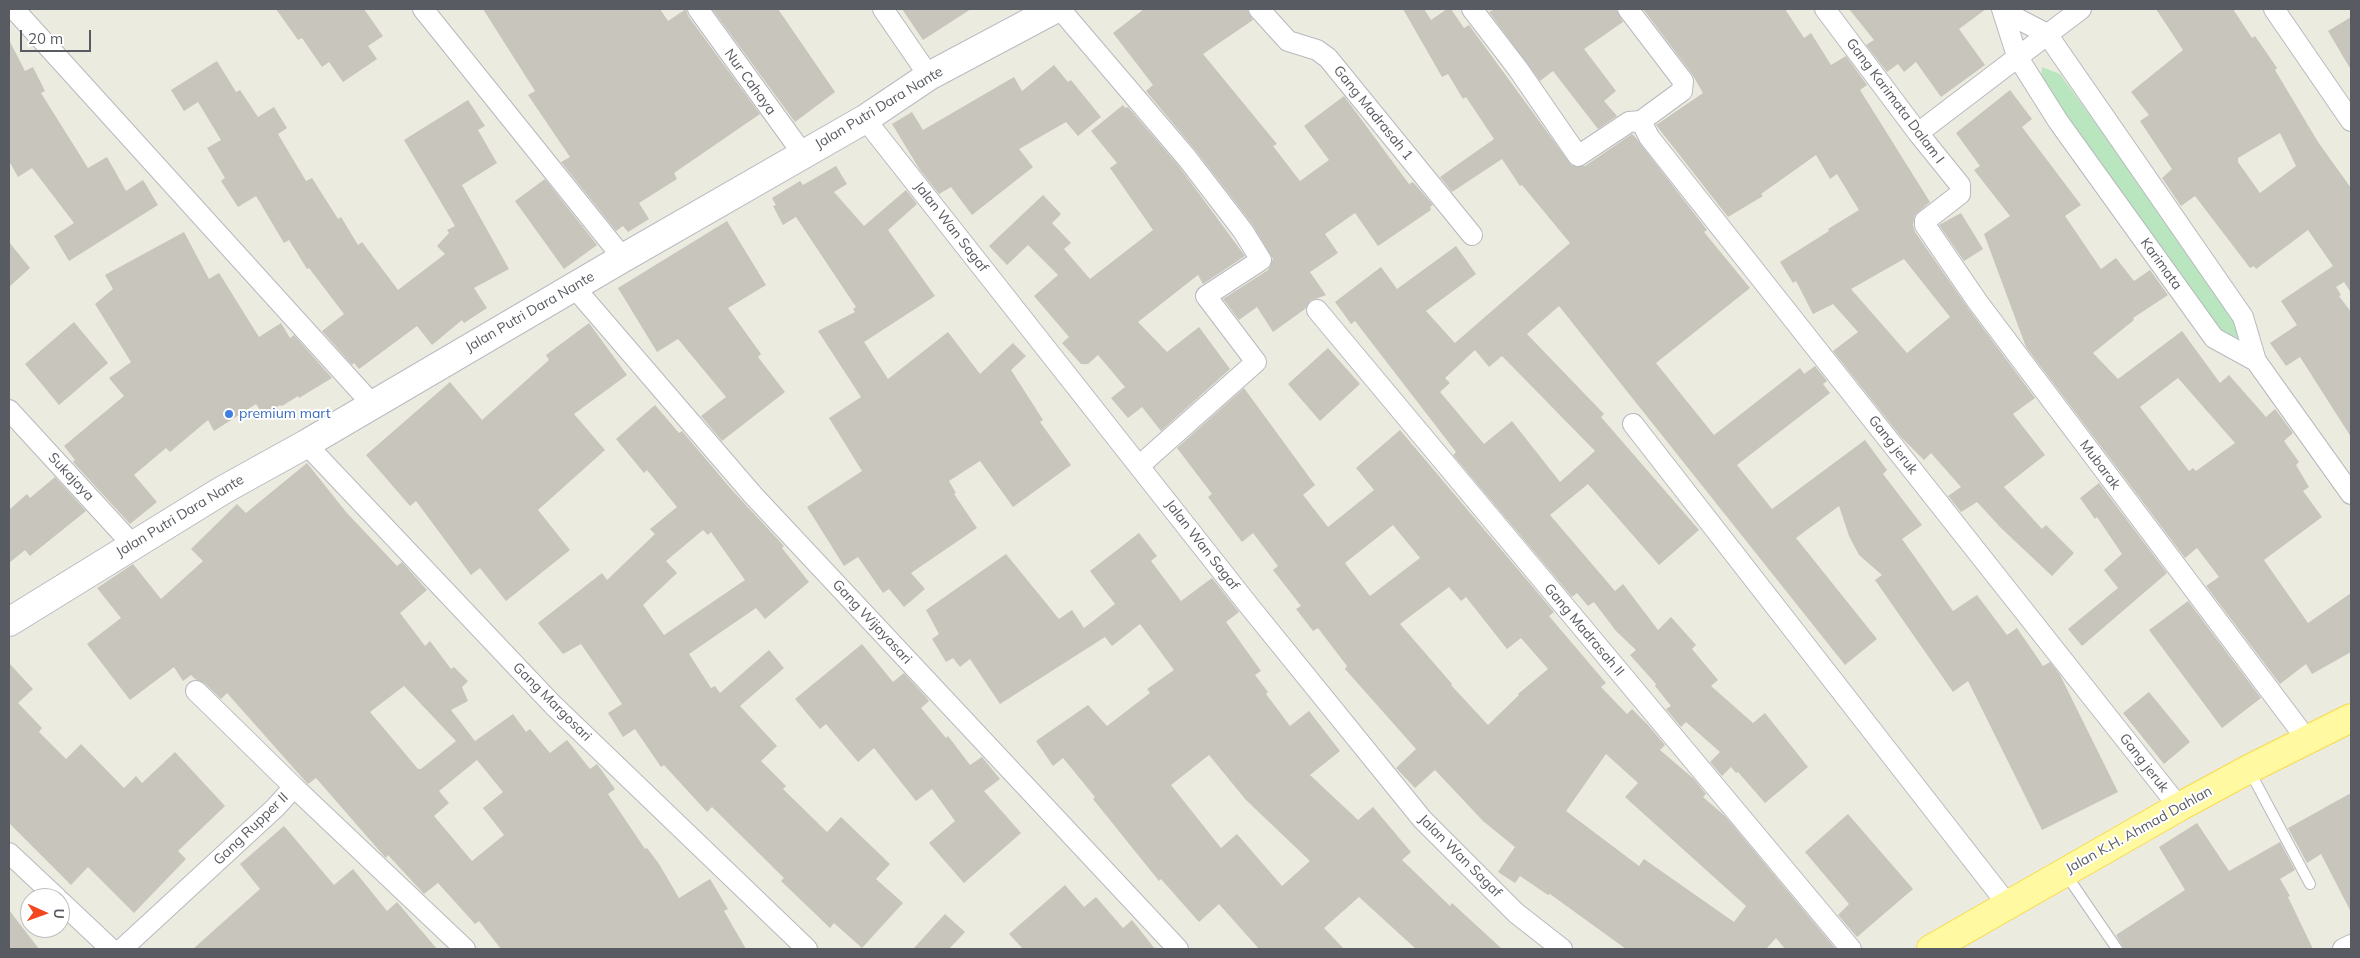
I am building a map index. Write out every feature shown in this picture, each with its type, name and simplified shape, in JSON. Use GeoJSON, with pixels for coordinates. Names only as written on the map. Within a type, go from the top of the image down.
{"type":"FeatureCollection","features":[{"type":"Feature","properties":{"kind":"main road","name":"Jalan K.H. Ahmad Dahlan"},"geometry":{"type":"LineString","coordinates":[[1931,949],[2179,807],[2249,769],[2351,718]]}},
{"type":"Feature","properties":{"kind":"street"},"geometry":{"type":"LineString","coordinates":[[14,9],[372,404]]}},
{"type":"Feature","properties":{"kind":"street"},"geometry":{"type":"LineString","coordinates":[[423,9],[622,258]]}},
{"type":"Feature","properties":{"kind":"street","name":"Nur Cahaya"},"geometry":{"type":"LineString","coordinates":[[698,9],[803,154]]}},
{"type":"Feature","properties":{"kind":"street"},"geometry":{"type":"LineString","coordinates":[[883,9],[929,76]]}},
{"type":"Feature","properties":{"kind":"street","name":"Jalan Putri Dara Nante"},"geometry":{"type":"LineString","coordinates":[[9,622],[132,544],[622,258],[865,119],[929,76],[1055,9]]}},
{"type":"Feature","properties":{"kind":"street"},"geometry":{"type":"LineString","coordinates":[[1060,9],[1187,158],[1243,231],[1261,260],[1206,296],[1256,362],[1139,466]]}},
{"type":"Feature","properties":{"kind":"street","name":"Gang Madrasah 1"},"geometry":{"type":"LineString","coordinates":[[1259,9],[1288,41],[1317,50],[1328,58],[1472,235]]}},
{"type":"Feature","properties":{"kind":"street"},"geometry":{"type":"LineString","coordinates":[[1472,9],[1518,69],[1578,156],[1629,122],[1641,121],[1682,91],[1683,81],[1628,9]]}},
{"type":"Feature","properties":{"kind":"street","name":"Gang Karimata Dalam I"},"geometry":{"type":"LineString","coordinates":[[1825,9],[1918,133],[1960,185],[1960,194]]}},
{"type":"Feature","properties":{"kind":"street"},"geometry":{"type":"LineString","coordinates":[[1918,133],[2016,56],[2081,9]]}},
{"type":"Feature","properties":{"kind":"street"},"geometry":{"type":"LineString","coordinates":[[2274,9],[2351,121]]}},
{"type":"Feature","properties":{"kind":"street"},"geometry":{"type":"LineString","coordinates":[[2002,10],[2047,34],[2243,317],[2256,362]]}},
{"type":"Feature","properties":{"kind":"street","name":"Karimata"},"geometry":{"type":"LineString","coordinates":[[2002,10],[2016,56],[2058,121],[2214,338],[2256,362],[2351,494]]}},
{"type":"Feature","properties":{"kind":"street","name":"Jalan Wan Sagaf"},"geometry":{"type":"LineString","coordinates":[[865,119],[1139,466],[1422,819],[1516,913],[1562,949]]}},
{"type":"Feature","properties":{"kind":"street","name":"Gang jeruk"},"geometry":{"type":"LineString","coordinates":[[1641,121],[1649,137],[2179,807]]}},
{"type":"Feature","properties":{"kind":"street","name":"Mubarak"},"geometry":{"type":"LineString","coordinates":[[1960,194],[1925,221],[1925,225],[1978,300],[2308,741]]}},
{"type":"Feature","properties":{"kind":"street","name":"Gang Wijayasari"},"geometry":{"type":"LineString","coordinates":[[574,287],[753,495],[1178,949]]}},
{"type":"Feature","properties":{"kind":"street","name":"Gang Madrasah II"},"geometry":{"type":"LineString","coordinates":[[1317,310],[1851,949]]}},
{"type":"Feature","properties":{"kind":"street","name":"Sukajaya"},"geometry":{"type":"LineString","coordinates":[[9,410],[132,544]]}},
{"type":"Feature","properties":{"kind":"street"},"geometry":{"type":"LineString","coordinates":[[1633,424],[2008,905]]}},
{"type":"Feature","properties":{"kind":"street","name":"Gang Margosari"},"geometry":{"type":"LineString","coordinates":[[306,444],[553,705],[807,949]]}},
{"type":"Feature","properties":{"kind":"street"},"geometry":{"type":"LineString","coordinates":[[196,691],[294,787]]}},
{"type":"Feature","properties":{"kind":"street","name":"Gang Rupper II"},"geometry":{"type":"LineString","coordinates":[[122,949],[275,808],[294,787],[464,949]]}},
{"type":"Feature","properties":{"kind":"street"},"geometry":{"type":"LineString","coordinates":[[9,853],[46,888]]}},
{"type":"Feature","properties":{"kind":"street"},"geometry":{"type":"LineString","coordinates":[[70,910],[111,949]]}},
{"type":"Feature","properties":{"kind":"street"},"geometry":{"type":"LineString","coordinates":[[2343,949],[2351,945]]}},
{"type":"Feature","properties":{"kind":"lane"},"geometry":{"type":"LineString","coordinates":[[2249,769],[2310,884]]}},
{"type":"Feature","properties":{"kind":"lane"},"geometry":{"type":"LineString","coordinates":[[2064,873],[2117,949]]}},
{"type":"Feature","properties":{"kind":"green space"},"geometry":{"type":"Polygon","coordinates":[[[2042,67],[2060,74],[2234,315],[2240,339],[2217,329],[2040,86],[2042,67]]]}},
{"type":"Feature","properties":{"kind":"building"},"geometry":{"type":"Polygon","coordinates":[[[276,9],[364,9],[383,36],[368,46],[377,59],[343,82],[329,62],[322,67],[302,38],[298,40],[276,9]]]}},
{"type":"Feature","properties":{"kind":"building"},"geometry":{"type":"Polygon","coordinates":[[[483,9],[660,9],[668,21],[686,9],[688,16],[760,114],[674,173],[677,179],[639,203],[649,219],[628,232],[623,226],[616,231],[561,162],[570,157],[528,95],[535,91],[483,9]]]}},
{"type":"Feature","properties":{"kind":"building"},"geometry":{"type":"Polygon","coordinates":[[[712,9],[778,9],[835,92],[795,122],[712,9]]]}},
{"type":"Feature","properties":{"kind":"building"},"geometry":{"type":"Polygon","coordinates":[[[902,9],[971,9],[923,40],[902,9]]]}},
{"type":"Feature","properties":{"kind":"building"},"geometry":{"type":"Polygon","coordinates":[[[1144,9],[1247,9],[1253,20],[1203,54],[1277,144],[1273,146],[1300,181],[1329,160],[1304,126],[1344,96],[1409,184],[1413,182],[1433,205],[1430,207],[1431,210],[1378,246],[1355,213],[1325,234],[1338,253],[1310,272],[1326,295],[1310,301],[1305,309],[1273,332],[1257,307],[1239,320],[1223,299],[1268,270],[1273,259],[1252,224],[1196,151],[1146,91],[1153,85],[1113,33],[1144,9]]]}},
{"type":"Feature","properties":{"kind":"building"},"geometry":{"type":"Polygon","coordinates":[[[1403,9],[1424,9],[1431,20],[1447,9],[1451,9],[1464,28],[1469,25],[1572,166],[1585,166],[1632,134],[1636,138],[1707,230],[1704,232],[1750,288],[1656,363],[1714,435],[1800,368],[1804,374],[1815,366],[1827,381],[1823,384],[1830,393],[1737,465],[1772,509],[1865,440],[1887,470],[1883,474],[1922,525],[1902,539],[1953,611],[1977,595],[2007,635],[2017,628],[2043,666],[2050,662],[2060,675],[2118,792],[2042,830],[1968,681],[1953,692],[1875,580],[1882,575],[1859,555],[1849,536],[1839,506],[1796,538],[1877,639],[1845,665],[1559,306],[1527,334],[1604,414],[1601,417],[1699,530],[1659,565],[1588,484],[1550,515],[1615,591],[1623,584],[1658,630],[1671,617],[1696,645],[1692,649],[1718,680],[1711,686],[1753,723],[1765,713],[1808,767],[1765,803],[1738,772],[1736,773],[1731,767],[1722,776],[1710,762],[1720,752],[1686,722],[1681,727],[1666,709],[1671,706],[1655,686],[1656,684],[1630,655],[1636,650],[1616,631],[1594,602],[1588,606],[1577,593],[1572,597],[1453,455],[1456,452],[1355,321],[1351,324],[1335,302],[1381,267],[1397,289],[1456,246],[1476,274],[1426,311],[1455,343],[1570,243],[1522,185],[1520,186],[1502,159],[1452,192],[1440,177],[1494,139],[1466,97],[1463,99],[1448,74],[1442,77],[1403,9]],[[1475,350],[1445,378],[1450,383],[1440,392],[1484,444],[1512,421],[1560,482],[1595,451],[1502,356],[1489,367],[1475,350]]]}},
{"type":"Feature","properties":{"kind":"building"},"geometry":{"type":"Polygon","coordinates":[[[1495,9],[1616,9],[1623,22],[1584,49],[1616,91],[1604,101],[1617,116],[1598,129],[1553,71],[1540,81],[1489,12],[1495,9]]]}},
{"type":"Feature","properties":{"kind":"building"},"geometry":{"type":"Polygon","coordinates":[[[1643,9],[1785,9],[1804,38],[1811,33],[1831,65],[1846,56],[1867,85],[1860,90],[1930,202],[1915,215],[1913,225],[1915,232],[1968,308],[2035,398],[2013,414],[2045,455],[2004,487],[2042,529],[2046,525],[2074,553],[2052,576],[2001,528],[1977,502],[1961,512],[1948,496],[1961,487],[1931,453],[1924,460],[1901,437],[1833,351],[1858,332],[1833,304],[1813,314],[1796,281],[1793,283],[1780,262],[1859,210],[1837,174],[1830,179],[1816,155],[1761,194],[1763,196],[1728,217],[1656,125],[1703,93],[1692,74],[1643,9]],[[1904,259],[1851,289],[1907,353],[1950,317],[1904,259]]]}},
{"type":"Feature","properties":{"kind":"building"},"geometry":{"type":"Polygon","coordinates":[[[1849,9],[1986,9],[1959,29],[1985,65],[1941,97],[1916,62],[1904,72],[1898,64],[1887,72],[1866,45],[1874,40],[1849,9]]]}},
{"type":"Feature","properties":{"kind":"building"},"geometry":{"type":"Polygon","coordinates":[[[2156,9],[2233,9],[2252,38],[2255,36],[2277,68],[2275,70],[2318,142],[2351,188],[2351,293],[2344,282],[2336,287],[2341,295],[2339,296],[2351,312],[2351,437],[2300,357],[2286,366],[2270,343],[2297,325],[2281,301],[2333,266],[2308,230],[2256,269],[2254,266],[2250,268],[2195,196],[2181,206],[2162,178],[2172,169],[2140,121],[2149,115],[2131,92],[2183,50],[2156,9]],[[2280,133],[2238,158],[2238,162],[2260,193],[2296,166],[2280,133]]]}},
{"type":"Feature","properties":{"kind":"building"},"geometry":{"type":"Polygon","coordinates":[[[2351,17],[2351,70],[2328,31],[2351,17]]]}},
{"type":"Feature","properties":{"kind":"building"},"geometry":{"type":"Polygon","coordinates":[[[9,40],[25,71],[33,67],[45,91],[41,93],[88,168],[107,157],[126,191],[143,180],[158,205],[69,261],[54,236],[74,223],[32,168],[18,177],[9,161],[9,40]]]}},
{"type":"Feature","properties":{"kind":"building"},"geometry":{"type":"Polygon","coordinates":[[[217,61],[236,92],[240,90],[258,117],[274,107],[287,128],[278,134],[306,181],[312,178],[338,219],[341,217],[358,245],[362,242],[398,290],[445,254],[437,246],[449,233],[447,230],[455,226],[404,140],[468,100],[485,126],[478,130],[497,163],[462,185],[509,269],[474,288],[487,308],[464,323],[462,320],[432,345],[417,326],[359,369],[354,363],[352,365],[322,331],[344,314],[309,268],[307,269],[289,240],[284,243],[256,196],[238,207],[221,181],[225,178],[207,148],[221,140],[198,102],[184,111],[171,90],[217,61]]]}},
{"type":"Feature","properties":{"kind":"building"},"geometry":{"type":"Polygon","coordinates":[[[1054,65],[1068,82],[1071,80],[1101,117],[1078,136],[1066,122],[1019,149],[1033,167],[972,215],[951,187],[939,194],[920,170],[892,124],[912,112],[923,130],[1014,77],[1022,91],[1054,65]]]}},
{"type":"Feature","properties":{"kind":"building"},"geometry":{"type":"Polygon","coordinates":[[[2010,90],[2032,119],[2022,127],[2081,205],[2065,216],[2101,269],[2116,258],[2134,281],[2150,270],[2168,295],[2133,318],[2134,320],[2093,353],[2118,379],[2182,331],[2220,383],[2229,375],[2266,417],[2275,409],[2293,433],[2284,441],[2299,462],[2296,465],[2309,487],[2303,491],[2322,517],[2264,560],[2308,623],[2351,593],[2351,652],[2312,674],[2306,664],[2280,684],[2206,586],[2219,577],[2197,548],[2185,558],[2026,347],[1984,234],[2010,216],[1974,170],[1980,166],[1956,133],[2010,90]],[[2178,378],[2140,407],[2189,471],[2193,468],[2196,471],[2235,443],[2178,378]]]}},
{"type":"Feature","properties":{"kind":"building"},"geometry":{"type":"Polygon","coordinates":[[[1123,105],[1125,108],[1128,107],[1178,165],[1245,256],[1203,284],[1198,275],[1138,322],[1167,352],[1199,327],[1230,369],[1161,431],[1142,407],[1128,418],[1111,398],[1125,387],[1098,355],[1088,364],[1081,364],[1062,343],[1069,337],[1034,296],[1058,275],[1028,245],[1007,265],[989,246],[1043,195],[1061,214],[1052,223],[1071,243],[1064,249],[1090,279],[1153,230],[1110,168],[1117,163],[1091,131],[1123,105]]]}},
{"type":"Feature","properties":{"kind":"building"},"geometry":{"type":"Polygon","coordinates":[[[836,166],[847,184],[834,192],[864,226],[906,190],[917,204],[888,230],[935,296],[864,342],[888,379],[948,332],[980,374],[1013,343],[1026,356],[1011,370],[1043,420],[1040,422],[1071,465],[1013,507],[980,461],[949,481],[956,493],[954,494],[977,528],[911,573],[925,589],[904,607],[889,589],[883,593],[858,557],[844,566],[807,507],[862,471],[829,418],[861,397],[818,331],[855,312],[853,309],[856,307],[796,217],[783,225],[773,206],[776,205],[772,198],[800,181],[803,185],[836,166]]]}},
{"type":"Feature","properties":{"kind":"building"},"geometry":{"type":"Polygon","coordinates":[[[545,179],[597,245],[564,269],[515,201],[545,179]]]}},
{"type":"Feature","properties":{"kind":"building"},"geometry":{"type":"Polygon","coordinates":[[[1961,213],[1983,249],[1964,261],[1939,225],[1961,213]]]}},
{"type":"Feature","properties":{"kind":"building"},"geometry":{"type":"Polygon","coordinates":[[[727,221],[766,285],[728,308],[761,354],[758,357],[785,392],[722,441],[701,416],[726,397],[678,339],[657,352],[618,288],[727,221]]]}},
{"type":"Feature","properties":{"kind":"building"},"geometry":{"type":"Polygon","coordinates":[[[184,232],[209,279],[219,273],[259,337],[281,323],[290,338],[294,335],[332,378],[299,398],[298,396],[282,406],[280,405],[264,416],[256,404],[214,431],[208,420],[170,452],[166,448],[134,475],[157,502],[130,524],[73,462],[75,460],[64,446],[124,396],[109,378],[131,362],[95,304],[113,289],[105,275],[184,232]]]}},
{"type":"Feature","properties":{"kind":"building"},"geometry":{"type":"Polygon","coordinates":[[[9,242],[30,268],[9,287],[9,242]]]}},
{"type":"Feature","properties":{"kind":"building"},"geometry":{"type":"Polygon","coordinates":[[[74,322],[108,363],[59,405],[25,364],[74,322]]]}},
{"type":"Feature","properties":{"kind":"building"},"geometry":{"type":"Polygon","coordinates":[[[589,323],[627,375],[574,414],[605,450],[538,510],[570,550],[506,601],[480,568],[471,575],[416,501],[410,506],[366,455],[450,382],[482,420],[549,360],[546,355],[589,323]]]}},
{"type":"Feature","properties":{"kind":"building"},"geometry":{"type":"Polygon","coordinates":[[[1328,348],[1360,384],[1320,421],[1288,384],[1328,348]]]}},
{"type":"Feature","properties":{"kind":"building"},"geometry":{"type":"Polygon","coordinates":[[[1244,388],[1315,485],[1303,495],[1328,527],[1374,490],[1356,468],[1400,430],[1554,612],[1549,616],[1606,683],[1601,687],[1627,714],[1632,709],[1648,725],[1665,745],[1660,750],[1694,779],[1706,794],[1703,797],[1725,816],[1836,949],[1785,949],[1776,938],[1766,949],[1626,949],[1550,894],[1548,895],[1520,876],[1515,883],[1498,872],[1515,847],[1483,821],[1435,770],[1415,788],[1396,768],[1416,749],[1345,669],[1347,666],[1318,628],[1313,631],[1296,609],[1301,606],[1273,570],[1278,566],[1253,533],[1242,542],[1208,497],[1212,494],[1177,448],[1244,388]],[[1393,525],[1345,563],[1370,596],[1420,558],[1393,525]],[[1449,587],[1400,624],[1451,685],[1488,725],[1518,694],[1548,669],[1521,638],[1507,649],[1466,597],[1461,601],[1449,587]],[[1606,754],[1566,811],[1639,866],[1644,859],[1734,922],[1746,906],[1625,797],[1638,783],[1606,754]]]}},
{"type":"Feature","properties":{"kind":"building"},"geometry":{"type":"Polygon","coordinates":[[[655,405],[679,433],[682,431],[732,490],[784,546],[782,548],[809,582],[765,619],[756,608],[689,654],[711,688],[715,686],[720,693],[769,650],[784,668],[740,706],[777,746],[761,761],[786,786],[783,789],[827,832],[841,817],[890,864],[876,879],[903,903],[862,948],[834,923],[830,928],[781,881],[784,878],[712,807],[707,812],[664,765],[661,767],[635,729],[623,737],[608,713],[622,704],[581,644],[563,654],[538,623],[602,573],[607,580],[655,534],[650,529],[677,507],[647,470],[644,473],[616,439],[655,405]],[[703,530],[666,561],[677,573],[643,605],[664,635],[745,580],[711,532],[708,535],[703,530]]]}},
{"type":"Feature","properties":{"kind":"building"},"geometry":{"type":"Polygon","coordinates":[[[307,463],[346,512],[397,566],[402,562],[427,590],[400,613],[425,646],[430,641],[451,669],[454,667],[468,681],[462,687],[468,701],[451,710],[475,741],[513,714],[526,732],[530,729],[550,753],[567,740],[590,769],[597,764],[615,789],[608,794],[645,849],[647,848],[659,864],[679,898],[710,879],[728,909],[724,911],[746,949],[501,949],[479,921],[475,924],[438,883],[424,894],[388,855],[386,858],[384,856],[316,778],[308,784],[306,782],[227,693],[221,699],[204,683],[191,675],[183,681],[174,667],[130,700],[87,644],[121,618],[97,588],[133,564],[161,599],[203,561],[191,549],[237,504],[246,513],[307,463]],[[404,686],[370,712],[418,769],[421,769],[456,741],[404,686]],[[477,760],[439,791],[449,803],[434,816],[472,861],[504,835],[483,808],[503,792],[477,760]]]}},
{"type":"Feature","properties":{"kind":"building"},"geometry":{"type":"Polygon","coordinates":[[[55,477],[86,511],[30,556],[25,550],[9,563],[9,510],[27,494],[30,498],[55,477]]]}},
{"type":"Feature","properties":{"kind":"building"},"geometry":{"type":"Polygon","coordinates":[[[2099,483],[2167,573],[2082,646],[2068,629],[2118,588],[2104,570],[2122,554],[2097,517],[2095,519],[2080,498],[2099,483]]]}},
{"type":"Feature","properties":{"kind":"building"},"geometry":{"type":"Polygon","coordinates":[[[1139,533],[1157,556],[1151,561],[1181,601],[1212,578],[1239,612],[1226,622],[1261,671],[1255,675],[1268,692],[1266,694],[1290,726],[1309,711],[1340,751],[1310,775],[1358,820],[1373,807],[1411,852],[1402,860],[1450,906],[1452,903],[1502,949],[1416,949],[1359,897],[1324,928],[1344,949],[1259,949],[1219,904],[1199,922],[1161,879],[1159,881],[1093,799],[1095,797],[1063,758],[1053,766],[1036,741],[1088,705],[1107,726],[1150,693],[1147,689],[1174,670],[1140,624],[1112,646],[1105,637],[1000,704],[970,659],[960,667],[953,658],[946,662],[932,639],[939,634],[926,610],[1006,554],[1059,619],[1072,610],[1084,628],[1115,604],[1090,571],[1139,533]],[[1209,755],[1171,785],[1221,848],[1237,834],[1282,886],[1310,861],[1246,800],[1209,755]]]}},
{"type":"Feature","properties":{"kind":"building"},"geometry":{"type":"Polygon","coordinates":[[[2188,601],[2261,698],[2222,728],[2149,630],[2188,601]]]}},
{"type":"Feature","properties":{"kind":"building"},"geometry":{"type":"Polygon","coordinates":[[[862,644],[893,682],[904,673],[926,697],[929,701],[921,708],[946,738],[948,736],[970,765],[982,757],[1000,779],[984,791],[1021,833],[964,883],[929,843],[955,821],[932,789],[916,801],[874,748],[858,762],[826,724],[820,729],[795,699],[862,644]]]}},
{"type":"Feature","properties":{"kind":"building"},"geometry":{"type":"Polygon","coordinates":[[[9,663],[33,689],[18,703],[42,728],[39,732],[66,759],[81,744],[124,788],[136,776],[142,783],[175,752],[225,806],[178,851],[186,859],[134,913],[88,867],[71,885],[9,823],[9,663]]]}},
{"type":"Feature","properties":{"kind":"building"},"geometry":{"type":"Polygon","coordinates":[[[2149,692],[2190,742],[2164,764],[2123,713],[2149,692]]]}},
{"type":"Feature","properties":{"kind":"building"},"geometry":{"type":"Polygon","coordinates":[[[2351,793],[2351,912],[2321,854],[2307,863],[2288,828],[2351,793]]]}},
{"type":"Feature","properties":{"kind":"building"},"geometry":{"type":"Polygon","coordinates":[[[1848,814],[1913,889],[1857,937],[1838,915],[1849,904],[1805,852],[1848,814]]]}},
{"type":"Feature","properties":{"kind":"building"},"geometry":{"type":"Polygon","coordinates":[[[2197,823],[2229,871],[2280,842],[2295,870],[2280,879],[2290,896],[2288,897],[2313,949],[2124,949],[2116,935],[2185,890],[2159,847],[2197,823]]]}},
{"type":"Feature","properties":{"kind":"building"},"geometry":{"type":"Polygon","coordinates":[[[284,826],[334,885],[353,869],[387,911],[397,902],[437,949],[193,949],[260,889],[240,864],[284,826]]]}},
{"type":"Feature","properties":{"kind":"building"},"geometry":{"type":"Polygon","coordinates":[[[1065,885],[1084,907],[1096,897],[1123,928],[1132,920],[1155,949],[1023,949],[1009,934],[1065,885]]]}},
{"type":"Feature","properties":{"kind":"building"},"geometry":{"type":"Polygon","coordinates":[[[9,910],[20,924],[20,938],[31,938],[39,949],[9,949],[9,910]]]}},
{"type":"Feature","properties":{"kind":"building"},"geometry":{"type":"Polygon","coordinates":[[[945,914],[965,932],[949,949],[913,949],[945,914]]]}},
{"type":"Feature","properties":{"kind":"place","name":"premium mart"},"geometry":{"type":"Point","coordinates":[229,414]}}]}
